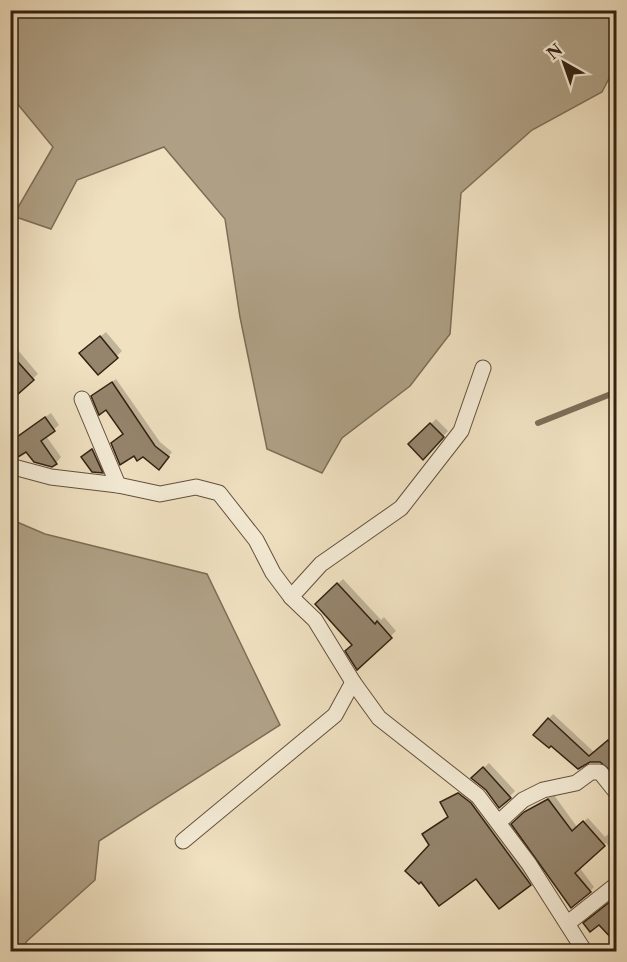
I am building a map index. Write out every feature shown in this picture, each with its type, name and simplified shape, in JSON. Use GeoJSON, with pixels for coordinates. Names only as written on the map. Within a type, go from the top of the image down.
{"type":"FeatureCollection","features":[{"type":"Feature","properties":{"kind":"street"},"geometry":{"type":"LineString","coordinates":[[291,597],[321,564],[401,508],[460,431],[483,368]]}},
{"type":"Feature","properties":{"kind":"street"},"geometry":{"type":"LineString","coordinates":[[82,399],[118,485]]}},
{"type":"Feature","properties":{"kind":"street"},"geometry":{"type":"LineString","coordinates":[[10,466],[51,477],[118,485],[160,494],[196,487],[219,493],[256,540],[273,573],[291,597],[315,620],[353,682],[379,718],[478,796],[499,822],[585,951]]}},
{"type":"Feature","properties":{"kind":"street"},"geometry":{"type":"LineString","coordinates":[[183,841],[335,715],[353,682]]}},
{"type":"Feature","properties":{"kind":"street"},"geometry":{"type":"LineString","coordinates":[[499,822],[523,800],[543,790],[576,783],[591,772],[600,772],[616,792]]}},
{"type":"Feature","properties":{"kind":"street"},"geometry":{"type":"LineString","coordinates":[[568,923],[616,885]]}},
{"type":"Feature","properties":{"kind":"shaded area"},"geometry":{"type":"Polygon","coordinates":[[[10,11],[616,11],[616,65],[602,92],[532,130],[461,193],[450,334],[410,386],[342,438],[322,473],[267,449],[240,317],[225,219],[164,147],[77,180],[51,229],[13,216],[53,147],[11,96],[10,11]]]}},
{"type":"Feature","properties":{"kind":"shaded area"},"geometry":{"type":"Polygon","coordinates":[[[10,519],[45,534],[207,574],[280,725],[99,841],[95,880],[27,941],[21,952],[10,951],[10,519]]]}},
{"type":"Feature","properties":{"kind":"building"},"geometry":{"type":"Polygon","coordinates":[[[100,336],[118,358],[98,375],[79,353],[100,336]]]}},
{"type":"Feature","properties":{"kind":"building"},"geometry":{"type":"Polygon","coordinates":[[[10,353],[34,380],[10,401],[10,353]]]}},
{"type":"Feature","properties":{"kind":"building"},"geometry":{"type":"Polygon","coordinates":[[[112,382],[155,446],[169,457],[159,470],[143,457],[137,461],[134,456],[120,465],[111,443],[123,434],[106,410],[99,415],[91,396],[112,382]]]}},
{"type":"Feature","properties":{"kind":"building"},"geometry":{"type":"Polygon","coordinates":[[[45,417],[55,431],[41,441],[57,464],[52,467],[34,462],[26,452],[18,457],[10,447],[10,442],[45,417]]]}},
{"type":"Feature","properties":{"kind":"building"},"geometry":{"type":"Polygon","coordinates":[[[430,423],[444,437],[423,460],[408,444],[430,423]]]}},
{"type":"Feature","properties":{"kind":"building"},"geometry":{"type":"Polygon","coordinates":[[[92,449],[103,473],[92,472],[81,457],[92,449]]]}},
{"type":"Feature","properties":{"kind":"building"},"geometry":{"type":"Polygon","coordinates":[[[337,583],[375,624],[377,621],[392,638],[357,670],[345,651],[352,645],[315,604],[337,583]]]}},
{"type":"Feature","properties":{"kind":"building"},"geometry":{"type":"Polygon","coordinates":[[[548,718],[589,756],[608,740],[616,750],[616,769],[613,773],[600,762],[590,762],[578,769],[551,746],[549,748],[533,735],[548,718]]]}},
{"type":"Feature","properties":{"kind":"building"},"geometry":{"type":"Polygon","coordinates":[[[483,767],[511,798],[499,808],[486,790],[471,778],[483,767]]]}},
{"type":"Feature","properties":{"kind":"building"},"geometry":{"type":"Polygon","coordinates":[[[458,793],[471,803],[531,885],[499,909],[476,879],[439,906],[421,882],[419,884],[405,871],[429,845],[422,834],[448,817],[440,802],[458,793]]]}},
{"type":"Feature","properties":{"kind":"building"},"geometry":{"type":"Polygon","coordinates":[[[548,799],[572,831],[583,821],[605,846],[575,873],[591,892],[571,908],[511,824],[524,812],[548,799]]]}},
{"type":"Feature","properties":{"kind":"building"},"geometry":{"type":"Polygon","coordinates":[[[616,897],[616,943],[599,925],[590,932],[583,923],[616,897]]]}},
{"type":"Feature","properties":{"kind":"waterway"},"geometry":{"type":"LineString","coordinates":[[538,423],[616,392]]}}]}
